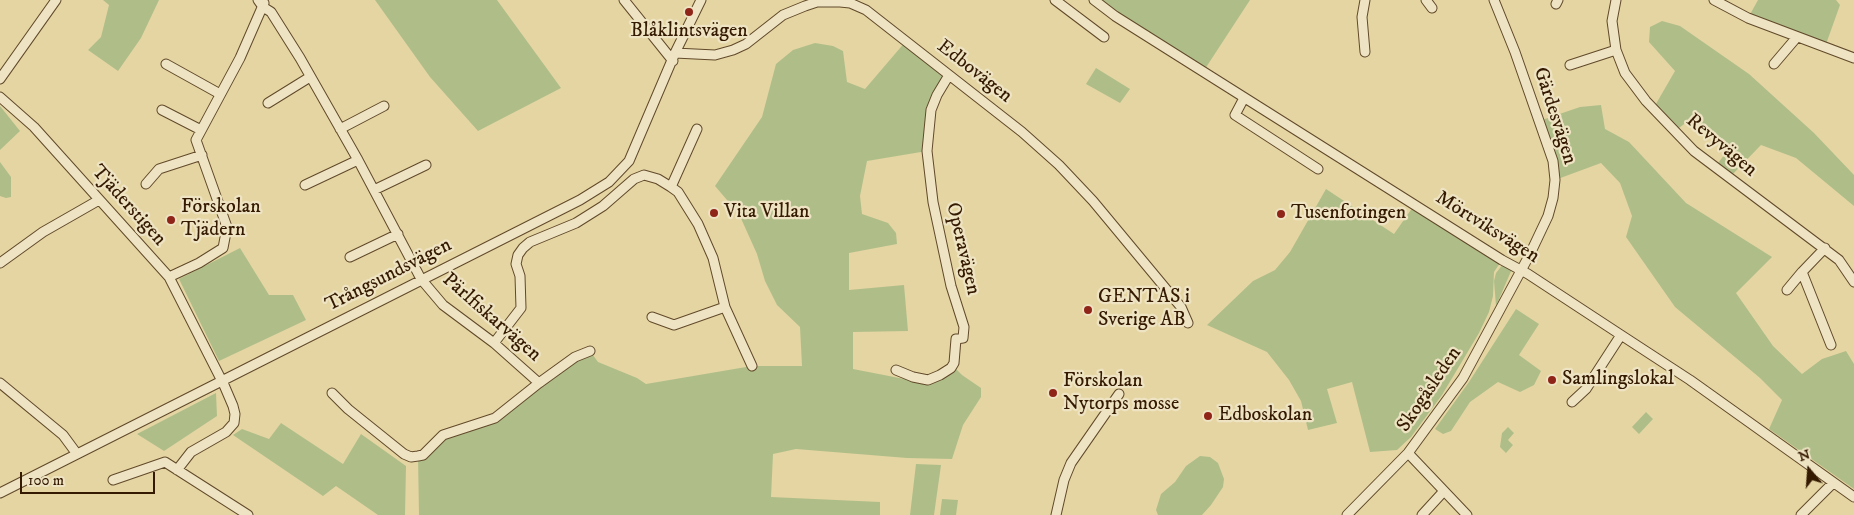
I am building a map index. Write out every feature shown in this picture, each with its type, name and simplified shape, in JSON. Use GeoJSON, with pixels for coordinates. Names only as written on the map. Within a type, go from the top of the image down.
{"type":"FeatureCollection","features":[{"type":"Feature","properties":{"kind":"street"},"geometry":{"type":"LineString","coordinates":[[0,79],[56,0]]}},
{"type":"Feature","properties":{"kind":"street"},"geometry":{"type":"LineString","coordinates":[[624,0],[674,57]]}},
{"type":"Feature","properties":{"kind":"street","name":"Trångsundsvägen"},"geometry":{"type":"LineString","coordinates":[[0,493],[580,200],[609,182],[629,161],[701,0]]}},
{"type":"Feature","properties":{"kind":"street"},"geometry":{"type":"LineString","coordinates":[[1055,0],[1104,37]]}},
{"type":"Feature","properties":{"kind":"street","name":"Mörtviksvägen"},"geometry":{"type":"LineString","coordinates":[[1094,0],[1115,16],[1244,98],[1622,334],[1854,497]]}},
{"type":"Feature","properties":{"kind":"street"},"geometry":{"type":"LineString","coordinates":[[1426,0],[1432,8]]}},
{"type":"Feature","properties":{"kind":"street","name":"Gärdesvägen"},"geometry":{"type":"LineString","coordinates":[[1494,0],[1515,52],[1553,161],[1555,180],[1548,216],[1521,270]]}},
{"type":"Feature","properties":{"kind":"street","name":"Revyvägen"},"geometry":{"type":"LineString","coordinates":[[1616,0],[1612,21],[1616,50],[1625,73],[1646,101],[1694,151],[1839,260],[1854,282]]}},
{"type":"Feature","properties":{"kind":"street"},"geometry":{"type":"LineString","coordinates":[[1714,0],[1748,18],[1854,58]]}},
{"type":"Feature","properties":{"kind":"street"},"geometry":{"type":"LineString","coordinates":[[1362,1],[1365,52]]}},
{"type":"Feature","properties":{"kind":"street"},"geometry":{"type":"LineString","coordinates":[[169,277],[199,263],[223,248],[227,227],[196,140],[240,58],[262,2]]}},
{"type":"Feature","properties":{"kind":"street","name":"Pärlfiskarvägen"},"geometry":{"type":"LineString","coordinates":[[262,2],[272,12],[358,160],[421,279],[443,305],[494,343],[539,383]]}},
{"type":"Feature","properties":{"kind":"street","name":"Edbovägen"},"geometry":{"type":"LineString","coordinates":[[674,57],[715,55],[733,50],[746,44],[773,22],[795,10],[817,2],[850,3],[866,10],[1022,132],[1059,165],[1093,201],[1181,307],[1188,323]]}},
{"type":"Feature","properties":{"kind":"street"},"geometry":{"type":"LineString","coordinates":[[1774,64],[1797,37]]}},
{"type":"Feature","properties":{"kind":"street"},"geometry":{"type":"LineString","coordinates":[[1570,66],[1616,50]]}},
{"type":"Feature","properties":{"kind":"street"},"geometry":{"type":"LineString","coordinates":[[166,64],[220,94]]}},
{"type":"Feature","properties":{"kind":"street","name":"Operavägen"},"geometry":{"type":"LineString","coordinates":[[896,370],[912,377],[928,380],[940,375],[954,363],[956,339],[963,338],[964,327],[951,286],[933,202],[927,151],[931,110],[948,75]]}},
{"type":"Feature","properties":{"kind":"street"},"geometry":{"type":"LineString","coordinates":[[268,103],[310,77]]}},
{"type":"Feature","properties":{"kind":"street","name":"Tjäderstigen"},"geometry":{"type":"LineString","coordinates":[[0,97],[34,127],[169,277],[222,380],[233,406],[235,414],[234,423],[226,432],[191,452],[177,470]]}},
{"type":"Feature","properties":{"kind":"street"},"geometry":{"type":"LineString","coordinates":[[1244,98],[1235,115],[1318,169]]}},
{"type":"Feature","properties":{"kind":"street"},"geometry":{"type":"LineString","coordinates":[[340,129],[384,106]]}},
{"type":"Feature","properties":{"kind":"street"},"geometry":{"type":"LineString","coordinates":[[162,110],[201,130]]}},
{"type":"Feature","properties":{"kind":"street"},"geometry":{"type":"LineString","coordinates":[[671,187],[697,128]]}},
{"type":"Feature","properties":{"kind":"street"},"geometry":{"type":"LineString","coordinates":[[146,184],[159,169],[202,155]]}},
{"type":"Feature","properties":{"kind":"street"},"geometry":{"type":"LineString","coordinates":[[305,185],[358,160]]}},
{"type":"Feature","properties":{"kind":"street"},"geometry":{"type":"LineString","coordinates":[[374,190],[426,165]]}},
{"type":"Feature","properties":{"kind":"street"},"geometry":{"type":"LineString","coordinates":[[494,343],[521,308],[520,276],[516,264],[522,248],[530,242],[576,223],[603,206],[634,179],[644,175],[658,179],[678,192],[698,224],[713,258],[725,307],[752,366]]}},
{"type":"Feature","properties":{"kind":"street"},"geometry":{"type":"LineString","coordinates":[[0,263],[43,232],[99,200]]}},
{"type":"Feature","properties":{"kind":"street"},"geometry":{"type":"LineString","coordinates":[[350,257],[398,234]]}},
{"type":"Feature","properties":{"kind":"street"},"geometry":{"type":"LineString","coordinates":[[1787,290],[1825,248]]}},
{"type":"Feature","properties":{"kind":"street","name":"Skogåsleden"},"geometry":{"type":"LineString","coordinates":[[1347,515],[1408,453],[1463,378],[1521,270]]}},
{"type":"Feature","properties":{"kind":"street"},"geometry":{"type":"LineString","coordinates":[[1802,272],[1831,345]]}},
{"type":"Feature","properties":{"kind":"street"},"geometry":{"type":"LineString","coordinates":[[652,317],[674,324],[725,307]]}},
{"type":"Feature","properties":{"kind":"street"},"geometry":{"type":"LineString","coordinates":[[1572,402],[1586,390],[1622,334]]}},
{"type":"Feature","properties":{"kind":"street","name":"Pärlfiskarvägen"},"geometry":{"type":"LineString","coordinates":[[332,393],[348,409],[404,454],[410,457],[418,456],[423,455],[443,435],[495,418],[539,383],[575,358],[590,351]]}},
{"type":"Feature","properties":{"kind":"street"},"geometry":{"type":"LineString","coordinates":[[0,383],[64,435],[77,454]]}},
{"type":"Feature","properties":{"kind":"street"},"geometry":{"type":"LineString","coordinates":[[1056,515],[1064,480],[1072,463],[1119,394]]}},
{"type":"Feature","properties":{"kind":"street"},"geometry":{"type":"LineString","coordinates":[[1408,453],[1467,515]]}},
{"type":"Feature","properties":{"kind":"street"},"geometry":{"type":"LineString","coordinates":[[113,480],[165,462],[248,515]]}},
{"type":"Feature","properties":{"kind":"street"},"geometry":{"type":"LineString","coordinates":[[1801,515],[1833,483]]}},
{"type":"Feature","properties":{"kind":"street"},"geometry":{"type":"LineString","coordinates":[[1422,515],[1444,491]]}},
{"type":"Feature","properties":{"kind":"green space"},"geometry":{"type":"Polygon","coordinates":[[[103,0],[159,0],[141,38],[118,71],[88,50],[101,37],[109,5],[103,0]]]}},
{"type":"Feature","properties":{"kind":"green space"},"geometry":{"type":"Polygon","coordinates":[[[375,0],[497,0],[561,88],[478,131],[430,77],[375,0]]]}},
{"type":"Feature","properties":{"kind":"green space"},"geometry":{"type":"Polygon","coordinates":[[[1094,0],[1250,0],[1203,72],[1094,0]]]}},
{"type":"Feature","properties":{"kind":"green space"},"geometry":{"type":"Polygon","coordinates":[[[1758,0],[1836,0],[1840,5],[1825,47],[1748,18],[1758,0]]]}},
{"type":"Feature","properties":{"kind":"green space"},"geometry":{"type":"Polygon","coordinates":[[[1662,21],[1680,26],[1749,74],[1814,133],[1854,175],[1854,206],[1796,158],[1761,145],[1730,177],[1715,167],[1728,150],[1692,118],[1675,131],[1653,109],[1675,71],[1649,42],[1650,27],[1662,21]]]}},
{"type":"Feature","properties":{"kind":"green space"},"geometry":{"type":"Polygon","coordinates":[[[906,41],[949,75],[937,95],[927,151],[867,161],[860,196],[862,214],[888,223],[896,233],[897,244],[849,253],[849,290],[904,285],[908,331],[853,332],[853,369],[925,383],[954,367],[981,388],[981,397],[963,425],[952,459],[907,458],[796,449],[773,454],[771,497],[880,502],[880,515],[419,515],[418,456],[443,435],[487,422],[590,351],[598,362],[637,378],[646,384],[752,366],[802,366],[800,327],[777,305],[765,281],[757,254],[739,214],[715,186],[762,117],[776,64],[793,50],[815,43],[833,46],[843,51],[847,82],[865,89],[906,41]]]}},
{"type":"Feature","properties":{"kind":"green space"},"geometry":{"type":"Polygon","coordinates":[[[1096,68],[1130,89],[1120,103],[1086,84],[1096,68]]]}},
{"type":"Feature","properties":{"kind":"green space"},"geometry":{"type":"Polygon","coordinates":[[[1601,105],[1605,129],[1629,142],[1686,203],[1772,257],[1736,293],[1773,346],[1802,374],[1822,359],[1846,351],[1854,364],[1854,489],[1769,429],[1782,400],[1760,378],[1675,307],[1626,237],[1632,216],[1620,183],[1601,163],[1555,180],[1539,121],[1580,107],[1601,105]]]}},
{"type":"Feature","properties":{"kind":"green space"},"geometry":{"type":"Polygon","coordinates":[[[0,106],[20,131],[0,150],[0,106]]]}},
{"type":"Feature","properties":{"kind":"green space"},"geometry":{"type":"Polygon","coordinates":[[[0,162],[11,177],[11,197],[0,196],[0,162]]]}},
{"type":"Feature","properties":{"kind":"green space"},"geometry":{"type":"Polygon","coordinates":[[[1326,189],[1394,234],[1415,204],[1502,260],[1494,272],[1493,296],[1489,312],[1479,333],[1442,395],[1411,437],[1397,450],[1370,452],[1352,382],[1327,389],[1337,423],[1308,430],[1301,401],[1289,380],[1267,352],[1207,325],[1253,281],[1275,270],[1290,252],[1326,189]]]}},
{"type":"Feature","properties":{"kind":"green space"},"geometry":{"type":"Polygon","coordinates":[[[240,248],[269,295],[293,295],[306,320],[219,361],[179,279],[240,248]]]}},
{"type":"Feature","properties":{"kind":"green space"},"geometry":{"type":"Polygon","coordinates":[[[1503,264],[1512,269],[1496,306],[1494,281],[1496,273],[1503,264]]]}},
{"type":"Feature","properties":{"kind":"green space"},"geometry":{"type":"Polygon","coordinates":[[[1516,309],[1539,324],[1519,355],[1541,371],[1534,385],[1520,392],[1498,382],[1470,402],[1451,431],[1443,434],[1435,429],[1469,382],[1516,309]]]}},
{"type":"Feature","properties":{"kind":"green space"},"geometry":{"type":"Polygon","coordinates":[[[216,393],[217,416],[164,451],[137,434],[216,393]]]}},
{"type":"Feature","properties":{"kind":"green space"},"geometry":{"type":"Polygon","coordinates":[[[1646,412],[1653,419],[1639,434],[1632,427],[1646,412]]]}},
{"type":"Feature","properties":{"kind":"green space"},"geometry":{"type":"Polygon","coordinates":[[[281,423],[343,464],[361,434],[406,466],[405,515],[378,515],[336,486],[323,496],[233,435],[242,429],[269,439],[281,423]]]}},
{"type":"Feature","properties":{"kind":"green space"},"geometry":{"type":"Polygon","coordinates":[[[1508,427],[1514,433],[1508,440],[1513,445],[1506,453],[1500,447],[1502,433],[1508,427]]]}},
{"type":"Feature","properties":{"kind":"green space"},"geometry":{"type":"Polygon","coordinates":[[[1200,456],[1210,457],[1218,463],[1224,479],[1223,487],[1211,505],[1202,515],[1158,515],[1156,510],[1161,494],[1175,482],[1186,466],[1200,456]]]}},
{"type":"Feature","properties":{"kind":"green space"},"geometry":{"type":"Polygon","coordinates":[[[916,464],[941,465],[934,515],[910,515],[916,464]]]}},
{"type":"Feature","properties":{"kind":"green space"},"geometry":{"type":"Polygon","coordinates":[[[942,499],[958,500],[956,515],[940,515],[942,499]]]}},
{"type":"Feature","properties":{"kind":"place","name":"Blåklintsvägen"},"geometry":{"type":"Point","coordinates":[689,12]}},
{"type":"Feature","properties":{"kind":"place","name":"Vita Villan"},"geometry":{"type":"Point","coordinates":[714,213]}},
{"type":"Feature","properties":{"kind":"place","name":"Tusenfotingen"},"geometry":{"type":"Point","coordinates":[1281,214]}},
{"type":"Feature","properties":{"kind":"place","name":"Förskolan Tjädern"},"geometry":{"type":"Point","coordinates":[171,220]}},
{"type":"Feature","properties":{"kind":"place","name":"GENTAS i Sverige AB"},"geometry":{"type":"Point","coordinates":[1088,310]}},
{"type":"Feature","properties":{"kind":"place","name":"Samlingslokal"},"geometry":{"type":"Point","coordinates":[1552,380]}},
{"type":"Feature","properties":{"kind":"place","name":"Förskolan Nytorps mosse"},"geometry":{"type":"Point","coordinates":[1053,393]}},
{"type":"Feature","properties":{"kind":"place","name":"Edboskolan"},"geometry":{"type":"Point","coordinates":[1208,416]}}]}
